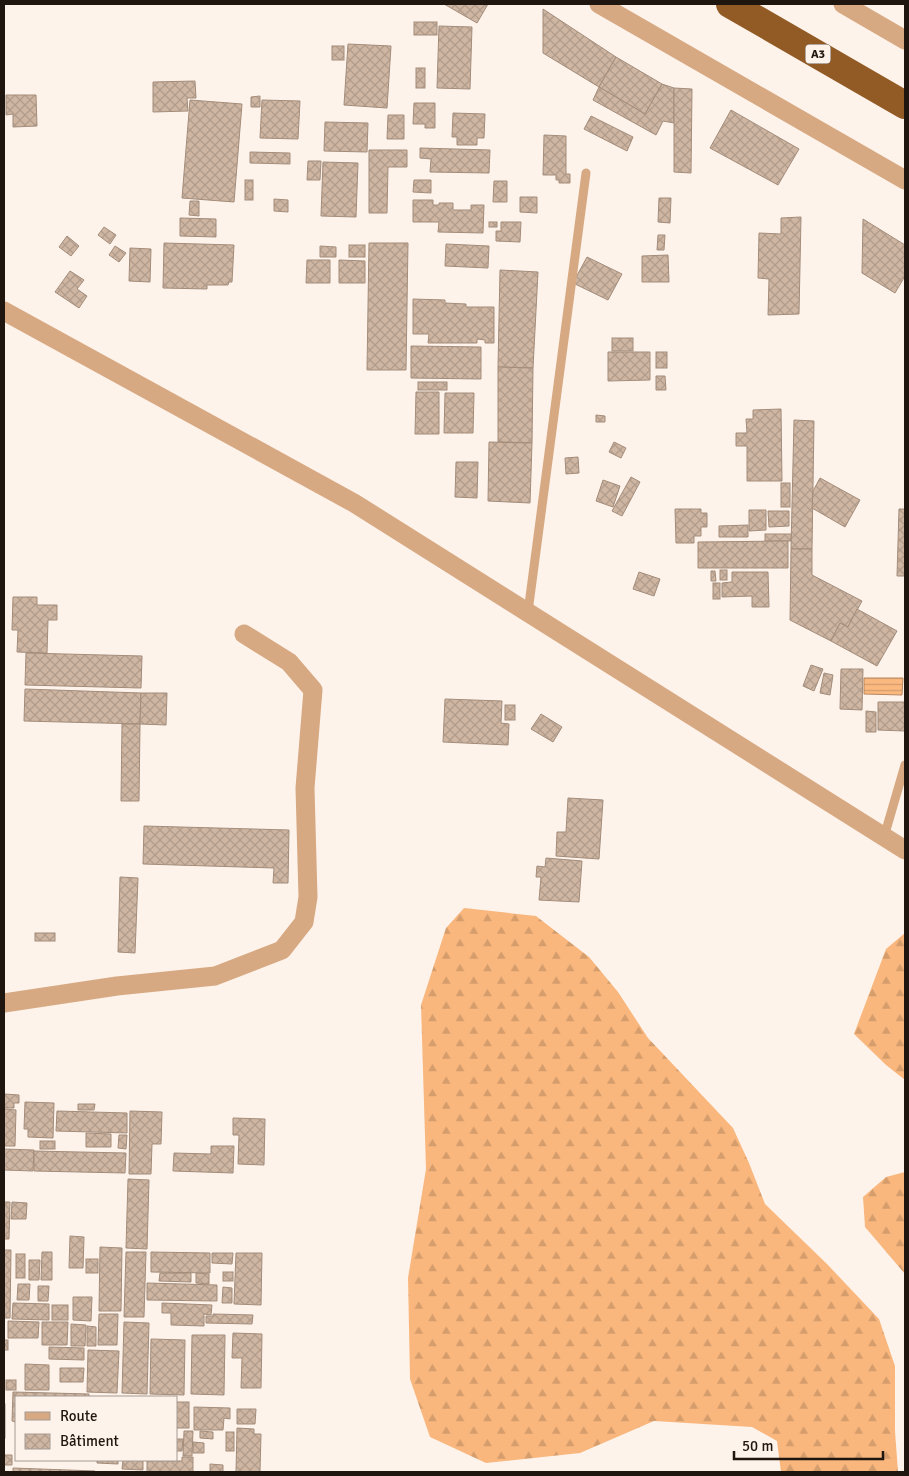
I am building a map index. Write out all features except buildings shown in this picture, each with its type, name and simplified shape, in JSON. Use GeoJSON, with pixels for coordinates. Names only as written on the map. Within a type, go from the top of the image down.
{"type":"FeatureCollection","features":[{"type":"Feature","properties":{"kind":"highway","name":"A3"},"geometry":{"type":"LineString","coordinates":[[730,4],[905,105]]}},
{"type":"Feature","properties":{"kind":"street"},"geometry":{"type":"LineString","coordinates":[[599,4],[905,180]]}},
{"type":"Feature","properties":{"kind":"street"},"geometry":{"type":"LineString","coordinates":[[843,4],[905,40]]}},
{"type":"Feature","properties":{"kind":"street"},"geometry":{"type":"LineString","coordinates":[[4,310],[354,503],[905,850]]}},
{"type":"Feature","properties":{"kind":"street"},"geometry":{"type":"LineString","coordinates":[[4,1003],[117,986],[215,976],[282,950],[304,922],[308,897],[305,788],[313,690],[288,662],[244,634]]}},
{"type":"Feature","properties":{"kind":"lane"},"geometry":{"type":"LineString","coordinates":[[528,612],[586,173]]}},
{"type":"Feature","properties":{"kind":"lane"},"geometry":{"type":"LineString","coordinates":[[884,837],[905,764]]}},
{"type":"Feature","properties":{"kind":"green space"},"geometry":{"type":"Polygon","coordinates":[[[464,908],[536,916],[589,957],[618,992],[648,1038],[733,1128],[765,1204],[827,1264],[879,1319],[895,1366],[895,1431],[898,1472],[781,1472],[777,1441],[752,1427],[654,1421],[580,1453],[486,1463],[430,1437],[410,1379],[408,1278],[426,1169],[421,1005],[446,928],[464,908]]]}},
{"type":"Feature","properties":{"kind":"green space"},"geometry":{"type":"Polygon","coordinates":[[[905,933],[905,1080],[886,1065],[854,1034],[886,949],[905,933]]]}},
{"type":"Feature","properties":{"kind":"green space"},"geometry":{"type":"Polygon","coordinates":[[[905,1172],[905,1274],[865,1227],[863,1197],[886,1177],[905,1172]]]}},
{"type":"Feature","properties":{"kind":"shaded area"},"geometry":{"type":"Polygon","coordinates":[[[864,678],[903,678],[902,695],[864,694],[864,678]]]}}]}
